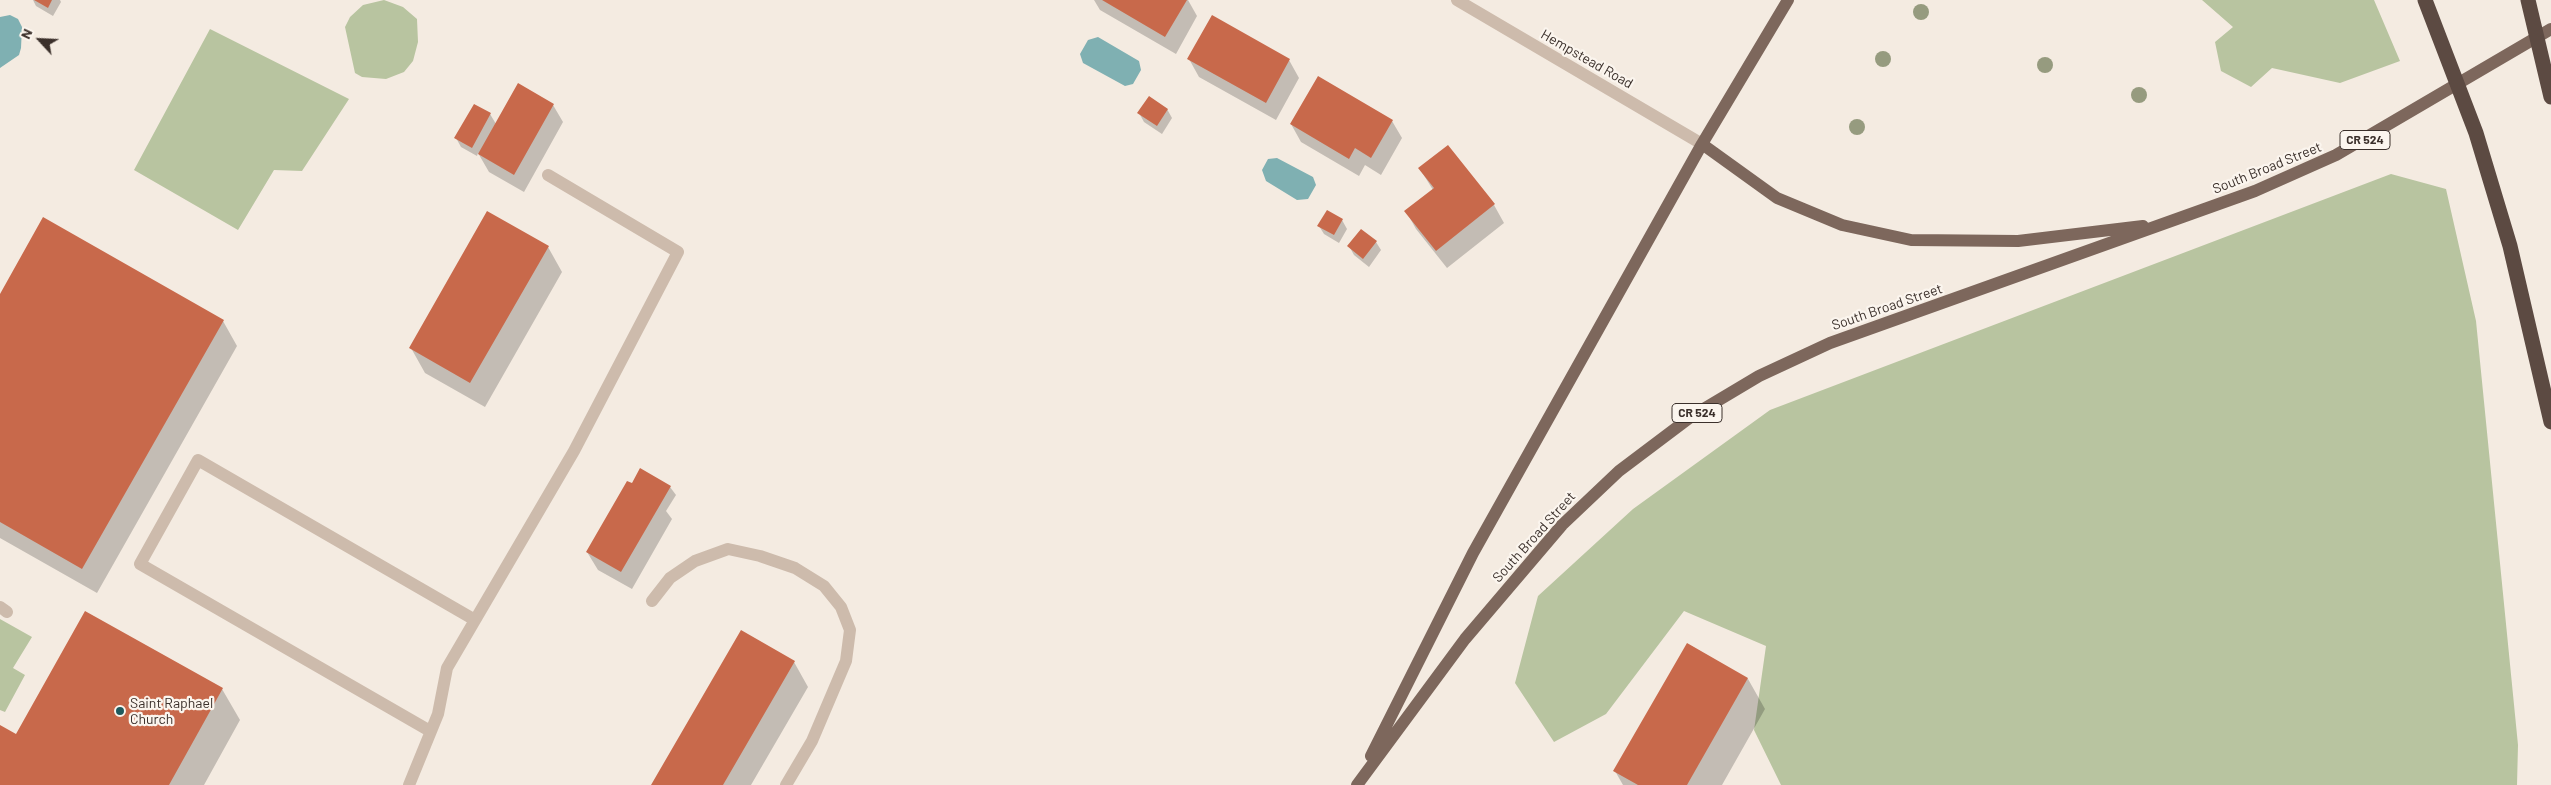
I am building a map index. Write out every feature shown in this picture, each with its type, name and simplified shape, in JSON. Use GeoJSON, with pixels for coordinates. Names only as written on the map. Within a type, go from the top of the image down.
{"type":"FeatureCollection","features":[{"type":"Feature","properties":{"kind":"highway"},"geometry":{"type":"LineString","coordinates":[[2424,0],[2476,134],[2510,246],[2551,422]]}},
{"type":"Feature","properties":{"kind":"highway"},"geometry":{"type":"LineString","coordinates":[[2528,0],[2551,97]]}},
{"type":"Feature","properties":{"kind":"main road","name":"South Broad Street"},"geometry":{"type":"LineString","coordinates":[[1357,785],[1473,553],[1702,144],[1788,0]]}},
{"type":"Feature","properties":{"kind":"main road","name":"South Broad Street"},"geometry":{"type":"LineString","coordinates":[[1357,785],[1465,639],[1562,525],[1619,471],[1692,416],[1758,376],[1830,343],[2255,191],[2336,155],[2551,29]]}},
{"type":"Feature","properties":{"kind":"main road"},"geometry":{"type":"LineString","coordinates":[[1702,144],[1777,198],[1842,225],[1911,240],[2018,241],[2166,223]]}},
{"type":"Feature","properties":{"kind":"street","name":"Hempstead Road"},"geometry":{"type":"LineString","coordinates":[[1457,0],[1702,144]]}},
{"type":"Feature","properties":{"kind":"street"},"geometry":{"type":"LineString","coordinates":[[409,785],[438,714],[448,668],[574,451],[678,252],[548,175]]}},
{"type":"Feature","properties":{"kind":"street"},"geometry":{"type":"LineString","coordinates":[[430,731],[140,564],[198,460],[475,620]]}},
{"type":"Feature","properties":{"kind":"street"},"geometry":{"type":"LineString","coordinates":[[652,601],[670,578],[695,561],[728,549],[760,556],[795,568],[824,586],[841,607],[850,630],[846,662],[812,742],[786,785]]}},
{"type":"Feature","properties":{"kind":"green space"},"geometry":{"type":"Polygon","coordinates":[[[384,0],[403,7],[417,19],[418,42],[413,61],[404,72],[386,79],[362,77],[355,73],[345,27],[350,17],[363,5],[384,0]]]}},
{"type":"Feature","properties":{"kind":"green space"},"geometry":{"type":"Polygon","coordinates":[[[2202,0],[2374,0],[2400,61],[2340,83],[2272,68],[2251,87],[2221,71],[2215,42],[2233,27],[2202,0]]]}},
{"type":"Feature","properties":{"kind":"green space"},"geometry":{"type":"Polygon","coordinates":[[[210,29],[349,99],[302,171],[274,170],[238,230],[134,170],[210,29]]]}},
{"type":"Feature","properties":{"kind":"green space"},"geometry":{"type":"Polygon","coordinates":[[[2391,174],[2446,189],[2476,321],[2518,745],[2517,785],[1781,785],[1754,730],[1766,646],[1684,611],[1606,714],[1554,742],[1515,683],[1538,596],[1633,509],[1770,410],[2391,174]]]}},
{"type":"Feature","properties":{"kind":"green space"},"geometry":{"type":"Polygon","coordinates":[[[0,619],[32,637],[13,668],[25,675],[5,712],[0,710],[0,619]]]}},
{"type":"Feature","properties":{"kind":"water"},"geometry":{"type":"Polygon","coordinates":[[[10,15],[18,19],[22,27],[21,48],[19,55],[0,68],[0,17],[10,15]]]}},
{"type":"Feature","properties":{"kind":"water"},"geometry":{"type":"Polygon","coordinates":[[[1098,37],[1139,61],[1141,70],[1133,84],[1125,86],[1083,63],[1080,54],[1088,40],[1098,37]]]}},
{"type":"Feature","properties":{"kind":"water"},"geometry":{"type":"Polygon","coordinates":[[[1277,158],[1313,177],[1316,185],[1308,199],[1297,200],[1266,181],[1262,170],[1268,159],[1277,158]]]}},
{"type":"Feature","properties":{"kind":"building"},"geometry":{"type":"Polygon","coordinates":[[[34,0],[52,0],[48,8],[34,0]]]}},
{"type":"Feature","properties":{"kind":"building"},"geometry":{"type":"Polygon","coordinates":[[[1102,0],[1187,0],[1165,37],[1102,0]]]}},
{"type":"Feature","properties":{"kind":"building"},"geometry":{"type":"Polygon","coordinates":[[[1212,15],[1290,59],[1266,103],[1187,59],[1212,15]]]}},
{"type":"Feature","properties":{"kind":"building"},"geometry":{"type":"Polygon","coordinates":[[[1318,76],[1393,120],[1371,158],[1355,148],[1349,159],[1290,124],[1318,76]]]}},
{"type":"Feature","properties":{"kind":"building"},"geometry":{"type":"Polygon","coordinates":[[[518,83],[554,104],[514,175],[478,154],[518,83]]]}},
{"type":"Feature","properties":{"kind":"building"},"geometry":{"type":"Polygon","coordinates":[[[1149,96],[1168,109],[1157,126],[1137,113],[1149,96]]]}},
{"type":"Feature","properties":{"kind":"building"},"geometry":{"type":"Polygon","coordinates":[[[474,104],[491,113],[472,148],[454,138],[474,104]]]}},
{"type":"Feature","properties":{"kind":"building"},"geometry":{"type":"Polygon","coordinates":[[[1448,145],[1495,204],[1436,251],[1404,211],[1434,188],[1418,168],[1448,145]]]}},
{"type":"Feature","properties":{"kind":"building"},"geometry":{"type":"Polygon","coordinates":[[[1327,210],[1343,219],[1334,235],[1317,226],[1327,210]]]}},
{"type":"Feature","properties":{"kind":"building"},"geometry":{"type":"Polygon","coordinates":[[[487,211],[549,246],[470,383],[409,348],[487,211]]]}},
{"type":"Feature","properties":{"kind":"building"},"geometry":{"type":"Polygon","coordinates":[[[43,217],[224,320],[82,569],[0,522],[0,294],[43,217]]]}},
{"type":"Feature","properties":{"kind":"building"},"geometry":{"type":"Polygon","coordinates":[[[1361,229],[1377,241],[1363,259],[1347,246],[1361,229]]]}},
{"type":"Feature","properties":{"kind":"building"},"geometry":{"type":"Polygon","coordinates":[[[640,468],[671,486],[621,572],[586,552],[627,481],[632,483],[640,468]]]}},
{"type":"Feature","properties":{"kind":"building","name":"Saint Raphael Church"},"geometry":{"type":"Polygon","coordinates":[[[85,611],[223,688],[169,785],[0,785],[0,725],[16,734],[85,611]]]}},
{"type":"Feature","properties":{"kind":"building"},"geometry":{"type":"Polygon","coordinates":[[[741,630],[795,661],[723,785],[651,785],[741,630]]]}},
{"type":"Feature","properties":{"kind":"building"},"geometry":{"type":"Polygon","coordinates":[[[1687,643],[1748,678],[1687,785],[1638,785],[1613,771],[1687,643]]]}},
{"type":"Feature","properties":{"kind":"place","name":"Saint Raphael Church"},"geometry":{"type":"Point","coordinates":[120,711]}}]}
